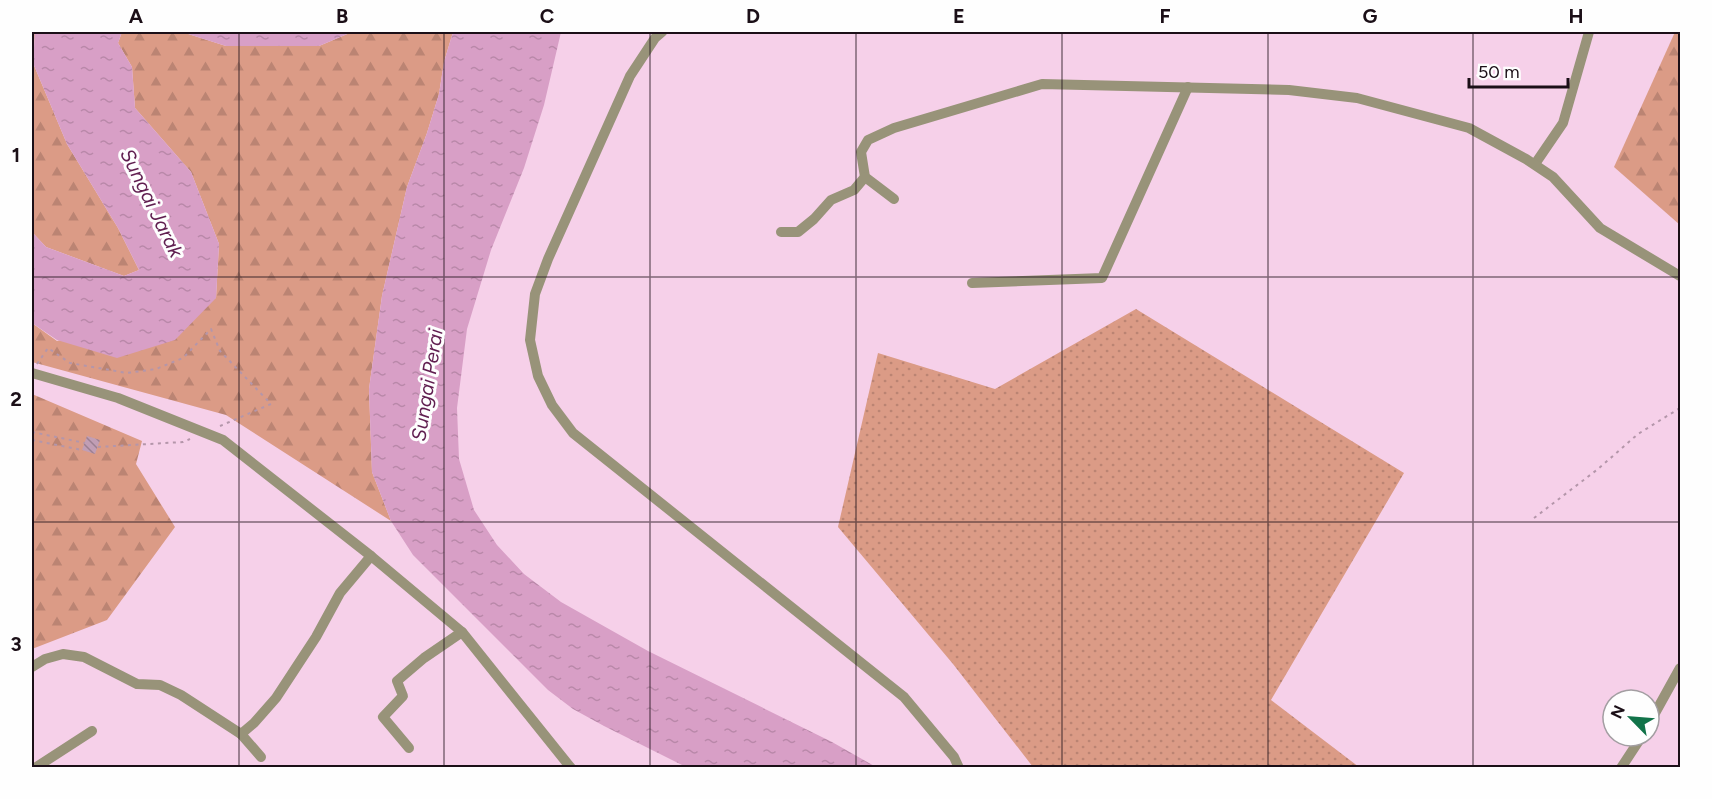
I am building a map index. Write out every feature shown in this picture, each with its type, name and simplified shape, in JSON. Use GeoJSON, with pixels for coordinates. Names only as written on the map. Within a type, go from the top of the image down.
{"type":"FeatureCollection","features":[{"type":"Feature","properties":{"kind":"street"},"geometry":{"type":"LineString","coordinates":[[662,32],[655,38],[630,76],[548,259],[535,294],[530,340],[538,376],[552,405],[573,433],[903,697],[954,758],[959,768]]}},
{"type":"Feature","properties":{"kind":"street"},"geometry":{"type":"LineString","coordinates":[[1535,164],[1563,123],[1589,32]]}},
{"type":"Feature","properties":{"kind":"street"},"geometry":{"type":"LineString","coordinates":[[894,200],[865,177],[861,152],[868,140],[894,128],[1042,84],[1289,90],[1357,98],[1469,128],[1535,164],[1553,177],[1600,228],[1680,276]]}},
{"type":"Feature","properties":{"kind":"street"},"geometry":{"type":"LineString","coordinates":[[972,283],[1102,278],[1188,87]]}},
{"type":"Feature","properties":{"kind":"street"},"geometry":{"type":"LineString","coordinates":[[780,232],[798,232],[814,219],[831,200],[854,190],[865,177]]}},
{"type":"Feature","properties":{"kind":"street"},"geometry":{"type":"LineString","coordinates":[[32,372],[118,398],[223,440],[371,556],[462,632],[571,768]]}},
{"type":"Feature","properties":{"kind":"street"},"geometry":{"type":"LineString","coordinates":[[241,734],[276,698],[316,637],[340,593],[371,556]]}},
{"type":"Feature","properties":{"kind":"street"},"geometry":{"type":"LineString","coordinates":[[408,748],[383,717],[403,696],[397,681],[424,658],[462,632]]}},
{"type":"Feature","properties":{"kind":"street"},"geometry":{"type":"LineString","coordinates":[[32,667],[45,659],[63,654],[84,657],[137,684],[160,685],[181,695],[241,734],[261,757]]}},
{"type":"Feature","properties":{"kind":"street"},"geometry":{"type":"LineString","coordinates":[[1661,705],[1680,668]]}},
{"type":"Feature","properties":{"kind":"street"},"geometry":{"type":"LineString","coordinates":[[35,768],[92,731]]}},
{"type":"Feature","properties":{"kind":"street"},"geometry":{"type":"LineString","coordinates":[[1621,768],[1634,748]]}},
{"type":"Feature","properties":{"kind":"path"},"geometry":{"type":"LineString","coordinates":[[32,372],[48,348],[70,363],[126,373],[156,369],[183,358],[211,329],[220,351],[271,404],[183,442],[98,447]]}},
{"type":"Feature","properties":{"kind":"path"},"geometry":{"type":"LineString","coordinates":[[1534,518],[1598,469],[1638,434],[1680,408]]}},
{"type":"Feature","properties":{"kind":"path"},"geometry":{"type":"LineString","coordinates":[[32,432],[84,443]]}},
{"type":"Feature","properties":{"kind":"path"},"geometry":{"type":"LineString","coordinates":[[32,440],[82,450]]}},
{"type":"Feature","properties":{"kind":"green space"},"geometry":{"type":"Polygon","coordinates":[[[32,32],[35,32],[33,63],[67,144],[118,228],[139,270],[124,276],[46,247],[32,232],[32,32]]]}},
{"type":"Feature","properties":{"kind":"green space"},"geometry":{"type":"Polygon","coordinates":[[[122,32],[182,32],[226,46],[319,46],[352,32],[453,32],[444,62],[439,94],[407,187],[382,296],[369,389],[372,472],[391,521],[226,415],[32,362],[32,323],[57,341],[216,298],[219,244],[191,172],[135,108],[132,67],[118,43],[122,32]]]}},
{"type":"Feature","properties":{"kind":"green space"},"geometry":{"type":"Polygon","coordinates":[[[1675,32],[1680,32],[1680,225],[1614,167],[1675,32]]]}},
{"type":"Feature","properties":{"kind":"green space"},"geometry":{"type":"Polygon","coordinates":[[[1136,309],[1404,473],[1271,700],[1359,767],[1033,767],[953,664],[838,527],[878,353],[995,389],[1136,309]]]}},
{"type":"Feature","properties":{"kind":"green space"},"geometry":{"type":"Polygon","coordinates":[[[32,394],[142,441],[136,464],[175,527],[107,620],[32,649],[32,394]]]}},
{"type":"Feature","properties":{"kind":"water","name":"Sungai Jarak"},"geometry":{"type":"Polygon","coordinates":[[[35,32],[122,32],[118,43],[132,67],[135,108],[191,172],[219,244],[216,298],[175,340],[117,358],[57,340],[32,323],[32,232],[46,247],[124,276],[139,270],[118,228],[67,144],[33,63],[35,32]]]}},
{"type":"Feature","properties":{"kind":"water"},"geometry":{"type":"Polygon","coordinates":[[[182,32],[352,32],[319,46],[226,46],[182,32]]]}},
{"type":"Feature","properties":{"kind":"water","name":"Sungai Perai"},"geometry":{"type":"Polygon","coordinates":[[[453,32],[561,32],[544,105],[524,168],[491,250],[467,329],[457,408],[459,459],[474,510],[497,545],[524,574],[561,602],[648,651],[832,742],[876,767],[686,767],[604,726],[573,709],[548,690],[413,555],[391,521],[372,472],[369,389],[382,296],[407,187],[439,94],[444,62],[453,32]]]}},
{"type":"Feature","properties":{"kind":"building"},"geometry":{"type":"Polygon","coordinates":[[[87,436],[100,440],[95,454],[82,450],[87,436]]]}}]}
